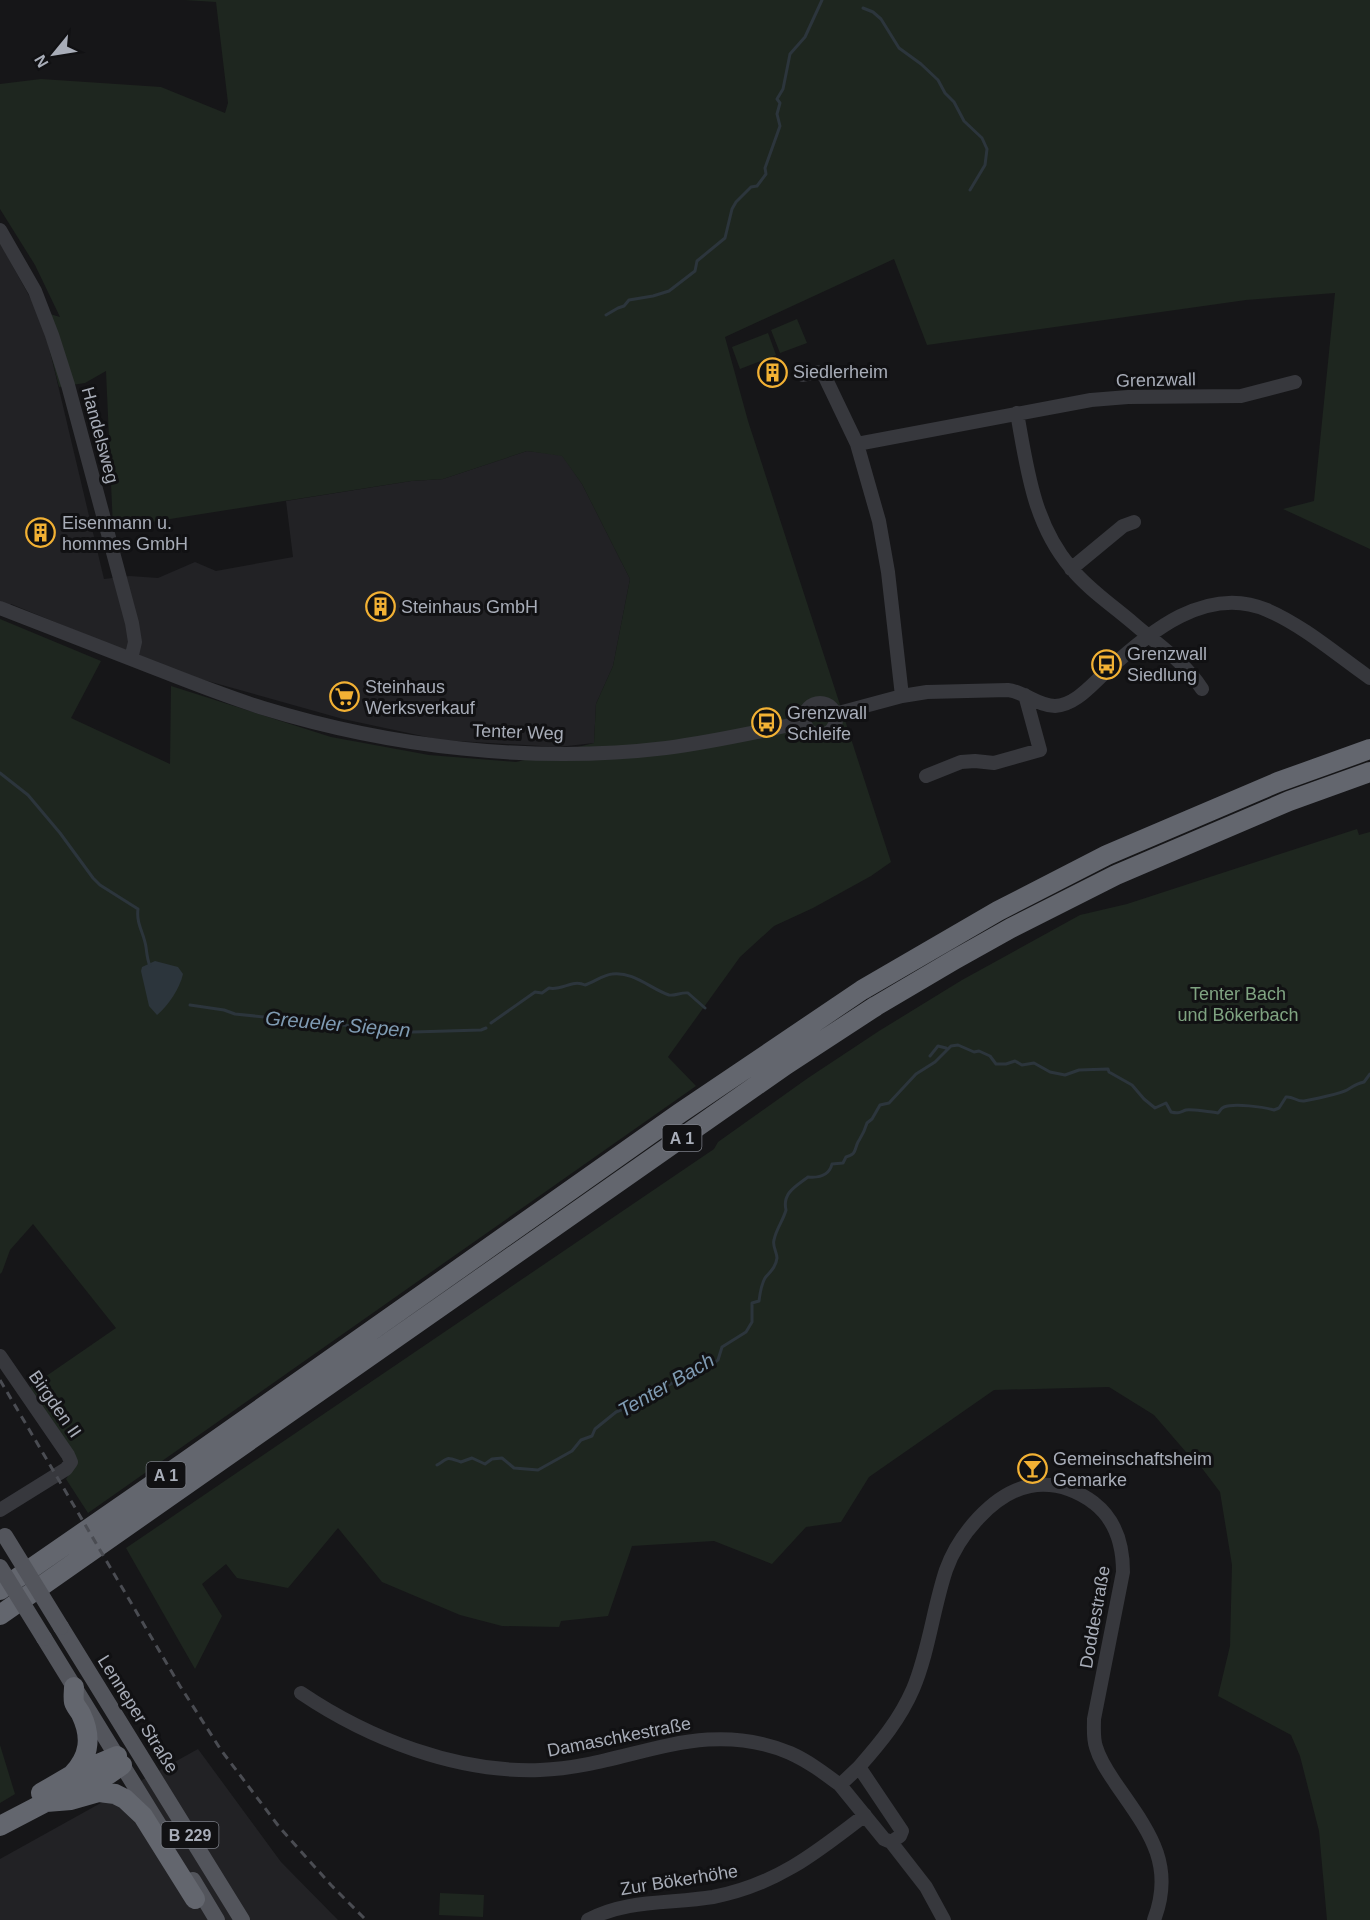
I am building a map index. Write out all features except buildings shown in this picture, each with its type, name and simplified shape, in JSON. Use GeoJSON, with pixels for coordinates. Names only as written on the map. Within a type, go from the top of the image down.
{"type":"FeatureCollection","features":[{"type":"Feature","properties":{"kind":"highway","name":"A 1"},"geometry":{"type":"LineString","coordinates":[[0,1590],[689,1106],[862,990],[980,921],[1107,855],[1268,786],[1370,750]]}},
{"type":"Feature","properties":{"kind":"highway","name":"A 1"},"geometry":{"type":"LineString","coordinates":[[0,1615],[787,1064],[876,1006],[1011,928],[1116,875],[1289,801],[1370,772]]}},
{"type":"Feature","properties":{"kind":"highway"},"geometry":{"type":"LineString","coordinates":[[0,1817],[72,1774],[87,1753],[88,1729],[74,1702],[74,1687]]}},
{"type":"Feature","properties":{"kind":"highway"},"geometry":{"type":"LineString","coordinates":[[72,1774],[119,1761]]}},
{"type":"Feature","properties":{"kind":"highway"},"geometry":{"type":"LineString","coordinates":[[0,1826],[46,1802],[109,1774],[119,1761]]}},
{"type":"Feature","properties":{"kind":"highway"},"geometry":{"type":"LineString","coordinates":[[46,1802],[71,1800],[99,1792],[115,1794],[125,1799],[143,1816],[207,1909]]}},
{"type":"Feature","properties":{"kind":"main road","name":"Lenneper Straße"},"geometry":{"type":"LineString","coordinates":[[2,1532],[242,1920]]}},
{"type":"Feature","properties":{"kind":"main road","name":"B 229"},"geometry":{"type":"LineString","coordinates":[[0,1567],[207,1909]]}},
{"type":"Feature","properties":{"kind":"main road"},"geometry":{"type":"LineString","coordinates":[[119,1761],[138,1751]]}},
{"type":"Feature","properties":{"kind":"street","name":"Handelsweg"},"geometry":{"type":"LineString","coordinates":[[0,230],[41,303],[68,385],[132,622],[135,642],[131,659]]}},
{"type":"Feature","properties":{"kind":"street"},"geometry":{"type":"LineString","coordinates":[[803,375],[817,372],[826,377],[857,444],[885,549],[902,696]]}},
{"type":"Feature","properties":{"kind":"street","name":"Grenzwall"},"geometry":{"type":"LineString","coordinates":[[857,444],[1091,400],[1128,397],[1241,396],[1295,382]]}},
{"type":"Feature","properties":{"kind":"street"},"geometry":{"type":"LineString","coordinates":[[1017,413],[1036,506],[1052,540],[1071,569],[1194,676],[1202,689]]}},
{"type":"Feature","properties":{"kind":"street"},"geometry":{"type":"LineString","coordinates":[[1071,569],[1123,526],[1134,522]]}},
{"type":"Feature","properties":{"kind":"street"},"geometry":{"type":"LineString","coordinates":[[836,714],[902,696],[927,692],[986,689],[1012,690],[1049,705],[1058,706],[1071,702],[1149,637],[1185,613],[1207,605],[1231,602],[1266,609],[1288,621],[1370,678]]}},
{"type":"Feature","properties":{"kind":"street","name":"Tenter Weg"},"geometry":{"type":"LineString","coordinates":[[0,608],[231,697],[284,714],[359,733],[421,744],[531,753],[636,750],[695,744],[804,723]]}},
{"type":"Feature","properties":{"kind":"street"},"geometry":{"type":"LineString","coordinates":[[926,776],[964,762],[994,764],[1040,750],[1025,695]]}},
{"type":"Feature","properties":{"kind":"street"},"geometry":{"type":"LineString","coordinates":[[824,703],[836,714],[834,726],[826,734],[810,732],[804,723],[805,711],[813,704],[824,703]]}},
{"type":"Feature","properties":{"kind":"street","name":"Birgden II"},"geometry":{"type":"LineString","coordinates":[[0,1356],[68,1455],[70,1463],[66,1469],[0,1510]]}},
{"type":"Feature","properties":{"kind":"street","name":"Doddestraße"},"geometry":{"type":"LineString","coordinates":[[840,1785],[859,1767],[892,1728],[905,1705],[922,1663],[947,1569],[961,1542],[981,1516],[996,1502],[1020,1488],[1034,1485],[1055,1486],[1077,1492],[1103,1512],[1115,1529],[1122,1548],[1123,1572],[1094,1719],[1094,1736],[1102,1763],[1146,1828],[1158,1853],[1162,1892],[1154,1920]]}},
{"type":"Feature","properties":{"kind":"street","name":"Damaschkestraße"},"geometry":{"type":"LineString","coordinates":[[301,1693],[351,1724],[380,1737],[466,1764],[517,1770],[568,1768],[677,1743],[724,1738],[760,1744],[791,1754],[840,1785],[884,1839],[891,1842]]}},
{"type":"Feature","properties":{"kind":"street"},"geometry":{"type":"LineString","coordinates":[[859,1767],[902,1831],[900,1836],[891,1842],[926,1887],[944,1920]]}},
{"type":"Feature","properties":{"kind":"street","name":"Zur Bökerhöhe"},"geometry":{"type":"LineString","coordinates":[[588,1920],[617,1908],[713,1897],[765,1882],[805,1861],[865,1815]]}},
{"type":"Feature","properties":{"kind":"shaded area"},"geometry":{"type":"Polygon","coordinates":[[[0,243],[37,310],[48,343],[104,579],[130,576],[158,578],[195,562],[216,571],[293,557],[286,501],[411,481],[443,479],[527,451],[562,455],[582,484],[630,579],[613,666],[596,704],[594,743],[558,747],[441,740],[343,719],[179,673],[11,604],[0,616],[0,243]]]}},
{"type":"Feature","properties":{"kind":"shaded area"},"geometry":{"type":"Polygon","coordinates":[[[155,961],[178,967],[183,974],[173,996],[157,1015],[149,1006],[141,971],[142,967],[155,961]]]}},
{"type":"Feature","properties":{"kind":"shaded area"},"geometry":{"type":"Polygon","coordinates":[[[198,1749],[281,1862],[338,1920],[0,1920],[0,1859],[198,1749]]]}},
{"type":"Feature","properties":{"kind":"green space"},"geometry":{"type":"Polygon","coordinates":[[[184,0],[1370,0],[1370,549],[1283,509],[1314,501],[1335,293],[1246,300],[927,345],[894,259],[725,337],[748,421],[891,862],[871,876],[813,908],[774,926],[740,957],[668,1057],[696,1086],[88,1513],[66,1479],[76,1464],[26,1390],[116,1328],[33,1224],[10,1250],[0,1274],[0,619],[101,661],[71,718],[170,764],[171,686],[331,737],[429,755],[516,762],[594,743],[596,704],[613,666],[630,579],[582,484],[562,456],[527,451],[443,479],[411,481],[113,528],[106,371],[85,383],[59,387],[43,312],[60,317],[35,265],[0,209],[0,84],[41,79],[161,87],[225,113],[228,103],[216,2],[184,0]]]}},
{"type":"Feature","properties":{"kind":"green space"},"geometry":{"type":"Polygon","coordinates":[[[797,319],[807,343],[780,353],[771,330],[797,319]]]}},
{"type":"Feature","properties":{"kind":"green space"},"geometry":{"type":"Polygon","coordinates":[[[768,333],[776,355],[740,369],[732,347],[768,333]]]}},
{"type":"Feature","properties":{"kind":"green space","name":"Tenter Bach und Bökerbach"},"geometry":{"type":"Polygon","coordinates":[[[1357,829],[1359,835],[1370,832],[1370,1920],[1327,1920],[1319,1831],[1300,1756],[1291,1735],[1218,1696],[1230,1646],[1232,1565],[1220,1492],[1195,1459],[1192,1459],[1154,1415],[1109,1387],[994,1390],[869,1477],[841,1522],[806,1527],[772,1564],[714,1541],[632,1546],[608,1616],[561,1621],[559,1627],[502,1626],[460,1615],[382,1582],[338,1528],[288,1588],[237,1578],[226,1564],[202,1584],[222,1616],[195,1669],[126,1548],[714,1149],[718,1142],[808,1078],[962,980],[1080,915],[1127,904],[1357,829]]]}},
{"type":"Feature","properties":{"kind":"green space"},"geometry":{"type":"Polygon","coordinates":[[[0,1745],[15,1794],[0,1803],[0,1745]]]}},
{"type":"Feature","properties":{"kind":"green space"},"geometry":{"type":"Polygon","coordinates":[[[440,1893],[484,1895],[483,1917],[439,1915],[440,1893]]]}},
{"type":"Feature","properties":{"kind":"waterway"},"geometry":{"type":"LineString","coordinates":[[606,315],[624,306],[629,300],[669,291],[695,271],[697,261],[725,238],[736,202],[751,187],[757,186],[766,174],[765,168],[780,126],[777,114],[780,103],[777,99],[783,89],[790,54],[805,37],[822,0]]}},
{"type":"Feature","properties":{"kind":"waterway"},"geometry":{"type":"LineString","coordinates":[[863,8],[873,12],[881,19],[899,48],[938,80],[964,121],[982,138],[987,149],[985,165],[970,190]]}},
{"type":"Feature","properties":{"kind":"waterway","name":"Greueler Siepen"},"geometry":{"type":"LineString","coordinates":[[0,773],[28,795],[100,885],[138,909],[138,919],[150,966]]}},
{"type":"Feature","properties":{"kind":"waterway","name":"Greueler Siepen"},"geometry":{"type":"LineString","coordinates":[[491,1023],[535,992],[542,993],[549,988],[576,983],[585,985],[612,974],[627,975],[669,995],[688,993],[705,1008]]}},
{"type":"Feature","properties":{"kind":"waterway","name":"Greueler Siepen"},"geometry":{"type":"LineString","coordinates":[[190,1005],[235,1014],[413,1032],[486,1028]]}},
{"type":"Feature","properties":{"kind":"waterway","name":"Tenter Bach"},"geometry":{"type":"LineString","coordinates":[[437,1465],[448,1459],[461,1462],[472,1458],[485,1464],[492,1459],[502,1458],[514,1468],[538,1470],[572,1451],[581,1440],[592,1436],[595,1429],[616,1412],[645,1400],[685,1375],[702,1371],[718,1360],[722,1347],[746,1332],[752,1322],[752,1303],[759,1301],[765,1278],[776,1261],[774,1242],[786,1210],[788,1194],[808,1177],[823,1175],[829,1171],[832,1164],[843,1163],[846,1157],[854,1153],[867,1123],[880,1105],[889,1103],[916,1074],[935,1062],[951,1046],[958,1045],[974,1052],[979,1051],[990,1056],[996,1064],[1015,1061],[1022,1065],[1034,1063],[1050,1072],[1065,1075],[1079,1070],[1108,1069],[1109,1072],[1132,1085],[1155,1108],[1166,1103],[1171,1112],[1176,1113],[1186,1110],[1218,1113],[1223,1107],[1235,1105],[1274,1110],[1279,1108],[1286,1097],[1304,1101],[1333,1095],[1364,1082],[1370,1074]]}},
{"type":"Feature","properties":{"kind":"waterway","name":"Greueler Siepen"},"geometry":{"type":"LineString","coordinates":[[930,1056],[938,1046],[946,1048]]}},
{"type":"Feature","properties":{"kind":"railway"},"geometry":{"type":"LineString","coordinates":[[0,1380],[180,1686],[221,1750],[280,1828],[366,1920]]}},
{"type":"Feature","properties":{"kind":"place","name":"Siedlerheim"},"geometry":{"type":"Point","coordinates":[772,372]}},
{"type":"Feature","properties":{"kind":"place","name":"Eisenmann u. hommes GmbH"},"geometry":{"type":"Point","coordinates":[41,533]}},
{"type":"Feature","properties":{"kind":"place","name":"Steinhaus GmbH"},"geometry":{"type":"Point","coordinates":[380,607]}},
{"type":"Feature","properties":{"kind":"place","name":"Grenzwall Siedlung"},"geometry":{"type":"Point","coordinates":[1106,664]}},
{"type":"Feature","properties":{"kind":"place","name":"Steinhaus Werksverkauf"},"geometry":{"type":"Point","coordinates":[344,697]}},
{"type":"Feature","properties":{"kind":"place","name":"Grenzwall Schleife"},"geometry":{"type":"Point","coordinates":[766,723]}},
{"type":"Feature","properties":{"kind":"place","name":"Gemeinschaftsheim Gemarke"},"geometry":{"type":"Point","coordinates":[1032,1469]}}]}
